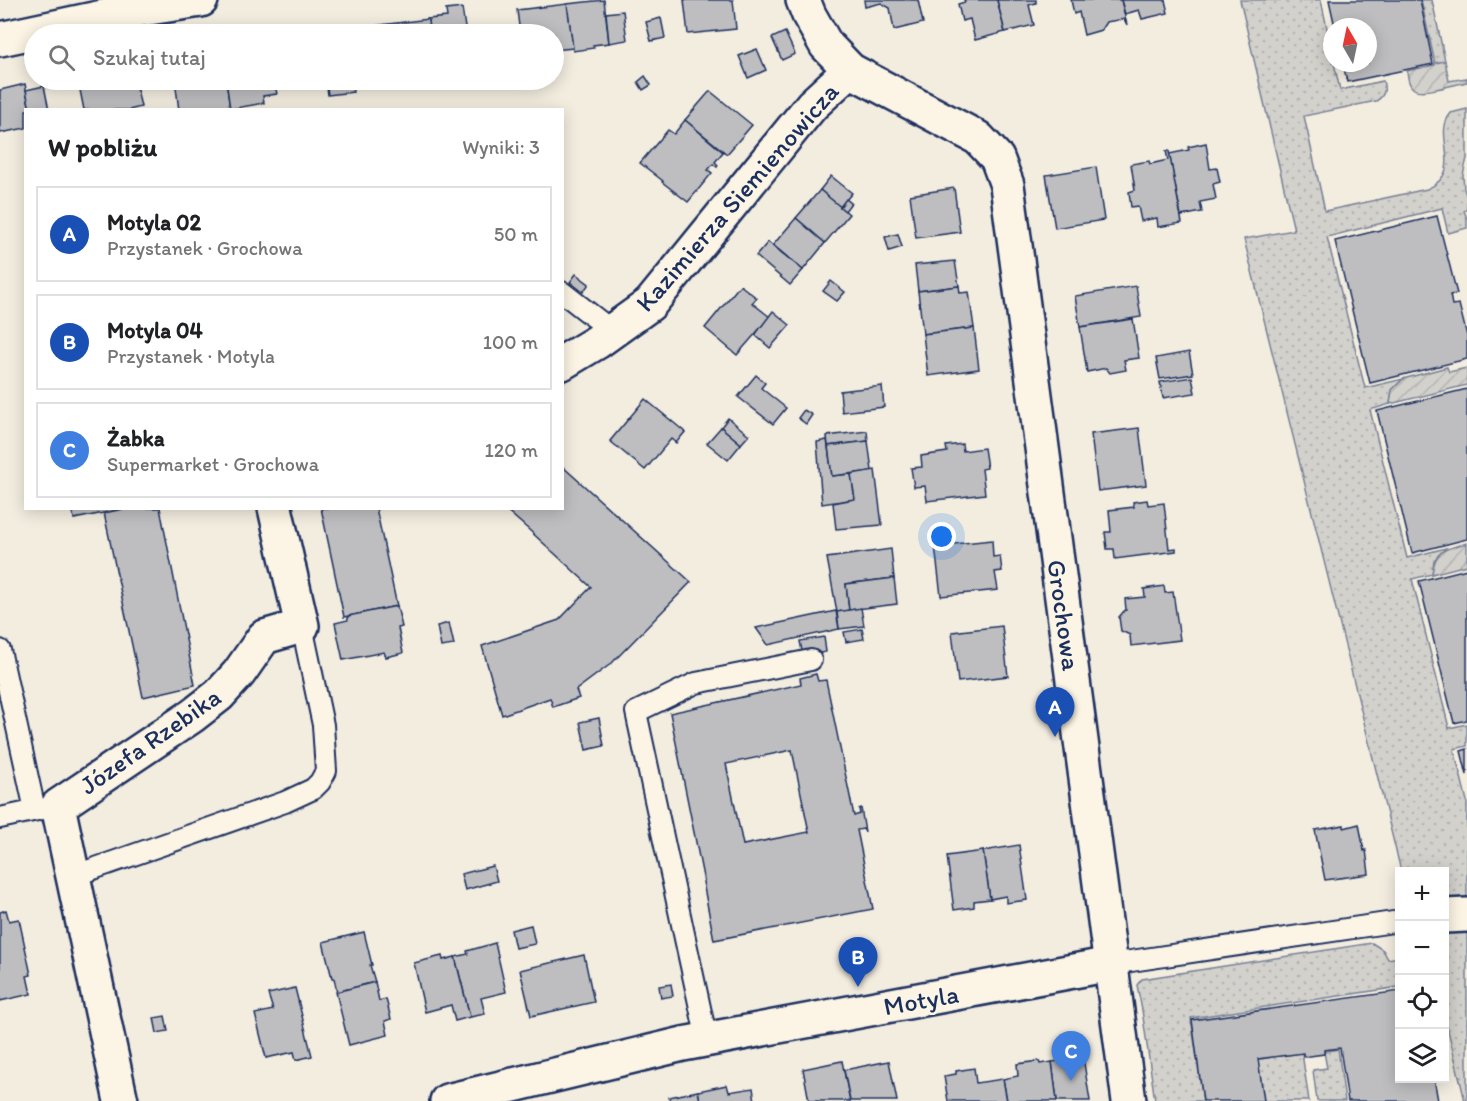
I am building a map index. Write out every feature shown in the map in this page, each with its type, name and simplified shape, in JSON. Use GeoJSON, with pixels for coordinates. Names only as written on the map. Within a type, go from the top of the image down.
{"type":"FeatureCollection","features":[{"type":"Feature","properties":{"kind":"street"},"geometry":{"type":"LineString","coordinates":[[70,24],[136,10],[201,0]]}},
{"type":"Feature","properties":{"kind":"street","name":"Grochowa"},"geometry":{"type":"LineString","coordinates":[[803,0],[826,45],[850,70],[978,138],[998,158],[1007,185],[1129,1101]]}},
{"type":"Feature","properties":{"kind":"street"},"geometry":{"type":"LineString","coordinates":[[0,39],[24,34]]}},
{"type":"Feature","properties":{"kind":"street","name":"Kazimierza Siemienowicza"},"geometry":{"type":"LineString","coordinates":[[564,362],[597,342],[650,304],[812,105],[850,70]]}},
{"type":"Feature","properties":{"kind":"street"},"geometry":{"type":"LineString","coordinates":[[275,510],[302,626]]}},
{"type":"Feature","properties":{"kind":"street","name":"Józefa Rzebika"},"geometry":{"type":"LineString","coordinates":[[46,808],[192,716],[219,695],[239,673],[264,637],[302,626]]}},
{"type":"Feature","properties":{"kind":"street"},"geometry":{"type":"LineString","coordinates":[[46,808],[73,876],[121,1101]]}},
{"type":"Feature","properties":{"kind":"street"},"geometry":{"type":"LineString","coordinates":[[1449,916],[1467,915]]}},
{"type":"Feature","properties":{"kind":"street","name":"Motyla"},"geometry":{"type":"LineString","coordinates":[[447,1101],[683,1044],[1111,964]]}},
{"type":"Feature","properties":{"kind":"lane"},"geometry":{"type":"LineString","coordinates":[[564,294],[612,331]]}},
{"type":"Feature","properties":{"kind":"lane"},"geometry":{"type":"LineString","coordinates":[[73,876],[285,802],[313,789],[320,782],[326,771],[323,725],[302,626]]}},
{"type":"Feature","properties":{"kind":"lane"},"geometry":{"type":"LineString","coordinates":[[0,650],[46,808]]}},
{"type":"Feature","properties":{"kind":"lane"},"geometry":{"type":"LineString","coordinates":[[706,1040],[636,712],[696,683],[811,660]]}},
{"type":"Feature","properties":{"kind":"lane","name":"Józefa Rzebika"},"geometry":{"type":"LineString","coordinates":[[0,818],[46,808]]}},
{"type":"Feature","properties":{"kind":"lane","name":"Motyla"},"geometry":{"type":"LineString","coordinates":[[1111,964],[1395,922]]}},
{"type":"Feature","properties":{"kind":"shaded area"},"geometry":{"type":"Polygon","coordinates":[[[1240,0],[1321,0],[1325,18],[1323,18],[1323,72],[1336,72],[1340,90],[1383,81],[1384,93],[1376,101],[1304,116],[1325,211],[1427,189],[1439,182],[1445,173],[1447,163],[1444,132],[1446,122],[1451,113],[1467,109],[1467,158],[1463,175],[1467,197],[1467,209],[1464,211],[1467,228],[1448,233],[1442,208],[1327,237],[1365,388],[1403,379],[1392,390],[1390,404],[1370,410],[1407,558],[1446,548],[1434,560],[1432,574],[1412,579],[1449,728],[1467,724],[1467,746],[1454,749],[1467,801],[1467,902],[1449,904],[1449,867],[1400,867],[1244,239],[1294,230],[1240,0]]]}},
{"type":"Feature","properties":{"kind":"shaded area"},"geometry":{"type":"Polygon","coordinates":[[[1421,0],[1432,0],[1445,61],[1435,63],[1421,0]]]}},
{"type":"Feature","properties":{"kind":"shaded area"},"geometry":{"type":"Polygon","coordinates":[[[1445,61],[1449,81],[1467,78],[1467,82],[1424,91],[1414,89],[1407,71],[1445,61]]]}},
{"type":"Feature","properties":{"kind":"shaded area"},"geometry":{"type":"Polygon","coordinates":[[[1447,367],[1449,372],[1467,368],[1467,385],[1390,404],[1392,390],[1403,379],[1447,367]]]}},
{"type":"Feature","properties":{"kind":"shaded area"},"geometry":{"type":"Polygon","coordinates":[[[1467,543],[1467,565],[1432,574],[1436,559],[1442,551],[1467,543]]]}},
{"type":"Feature","properties":{"kind":"shaded area"},"geometry":{"type":"Polygon","coordinates":[[[1467,928],[1467,1101],[1465,1101],[1449,1035],[1449,929],[1467,928]]]}},
{"type":"Feature","properties":{"kind":"shaded area"},"geometry":{"type":"Polygon","coordinates":[[[1372,943],[1383,950],[1388,959],[1395,958],[1395,988],[1191,1018],[1203,1101],[1155,1101],[1137,985],[1142,979],[1372,943]]]}},
{"type":"Feature","properties":{"kind":"shaded area"},"geometry":{"type":"Polygon","coordinates":[[[1338,1049],[1345,1101],[1317,1101],[1313,1070],[1327,1068],[1324,1052],[1338,1049]]]}},
{"type":"Feature","properties":{"kind":"shaded area"},"geometry":{"type":"Polygon","coordinates":[[[1302,1053],[1309,1101],[1264,1101],[1258,1059],[1302,1053]]]}},
{"type":"Feature","properties":{"kind":"building"},"geometry":{"type":"Polygon","coordinates":[[[604,0],[609,43],[573,51],[567,4],[604,0]]]}},
{"type":"Feature","properties":{"kind":"building"},"geometry":{"type":"Polygon","coordinates":[[[684,0],[733,0],[736,29],[688,34],[684,0]]]}},
{"type":"Feature","properties":{"kind":"building"},"geometry":{"type":"Polygon","coordinates":[[[864,0],[918,0],[923,23],[894,30],[890,8],[881,3],[865,7],[864,0]]]}},
{"type":"Feature","properties":{"kind":"building"},"geometry":{"type":"Polygon","coordinates":[[[964,0],[997,0],[1005,32],[975,40],[970,19],[962,21],[958,4],[965,2],[964,0]]]}},
{"type":"Feature","properties":{"kind":"building"},"geometry":{"type":"Polygon","coordinates":[[[997,0],[1036,0],[1036,3],[1029,5],[1034,25],[1005,32],[997,0]]]}},
{"type":"Feature","properties":{"kind":"building"},"geometry":{"type":"Polygon","coordinates":[[[1071,0],[1121,0],[1127,25],[1124,19],[1106,22],[1101,30],[1084,35],[1079,12],[1074,14],[1071,0]]]}},
{"type":"Feature","properties":{"kind":"building"},"geometry":{"type":"Polygon","coordinates":[[[1121,0],[1165,0],[1168,13],[1142,19],[1139,10],[1125,14],[1121,0]]]}},
{"type":"Feature","properties":{"kind":"building"},"geometry":{"type":"Polygon","coordinates":[[[1329,0],[1420,0],[1433,64],[1347,82],[1345,72],[1377,72],[1377,18],[1333,18],[1329,0]]]}},
{"type":"Feature","properties":{"kind":"building"},"geometry":{"type":"Polygon","coordinates":[[[567,4],[573,48],[564,49],[564,24],[519,24],[517,10],[567,4]]]}},
{"type":"Feature","properties":{"kind":"building"},"geometry":{"type":"Polygon","coordinates":[[[462,8],[464,24],[428,24],[428,19],[447,17],[446,10],[462,8]]]}},
{"type":"Feature","properties":{"kind":"building"},"geometry":{"type":"Polygon","coordinates":[[[623,11],[627,40],[609,43],[606,13],[623,11]]]}},
{"type":"Feature","properties":{"kind":"building"},"geometry":{"type":"Polygon","coordinates":[[[661,18],[665,38],[651,41],[646,22],[661,18]]]}},
{"type":"Feature","properties":{"kind":"building"},"geometry":{"type":"Polygon","coordinates":[[[428,19],[428,24],[389,24],[428,19]]]}},
{"type":"Feature","properties":{"kind":"building"},"geometry":{"type":"Polygon","coordinates":[[[785,32],[795,54],[782,60],[772,38],[785,32]]]}},
{"type":"Feature","properties":{"kind":"building"},"geometry":{"type":"Polygon","coordinates":[[[757,49],[766,70],[748,78],[739,56],[757,49]]]}},
{"type":"Feature","properties":{"kind":"building"},"geometry":{"type":"Polygon","coordinates":[[[645,76],[651,85],[643,90],[638,82],[645,76]]]}},
{"type":"Feature","properties":{"kind":"building"},"geometry":{"type":"Polygon","coordinates":[[[24,84],[30,108],[24,108],[24,128],[0,133],[0,90],[24,84]]]}},
{"type":"Feature","properties":{"kind":"building"},"geometry":{"type":"Polygon","coordinates":[[[26,90],[45,90],[49,108],[30,108],[26,90]]]}},
{"type":"Feature","properties":{"kind":"building"},"geometry":{"type":"Polygon","coordinates":[[[80,90],[137,90],[141,107],[137,108],[84,108],[80,90]]]}},
{"type":"Feature","properties":{"kind":"building"},"geometry":{"type":"Polygon","coordinates":[[[176,90],[227,90],[230,108],[179,108],[176,90]]]}},
{"type":"Feature","properties":{"kind":"building"},"geometry":{"type":"Polygon","coordinates":[[[227,90],[276,90],[277,94],[263,96],[264,103],[230,108],[227,90]]]}},
{"type":"Feature","properties":{"kind":"building"},"geometry":{"type":"Polygon","coordinates":[[[327,90],[353,90],[353,92],[328,95],[327,90]]]}},
{"type":"Feature","properties":{"kind":"building"},"geometry":{"type":"Polygon","coordinates":[[[710,91],[752,125],[727,154],[685,120],[710,91]]]}},
{"type":"Feature","properties":{"kind":"building"},"geometry":{"type":"Polygon","coordinates":[[[685,120],[723,152],[715,162],[717,167],[713,164],[708,170],[712,173],[688,202],[640,163],[668,130],[674,134],[685,120]]]}},
{"type":"Feature","properties":{"kind":"building"},"geometry":{"type":"Polygon","coordinates":[[[1206,143],[1210,169],[1217,168],[1220,182],[1213,184],[1216,199],[1200,202],[1202,212],[1181,216],[1169,154],[1189,150],[1188,147],[1206,143]]]}},
{"type":"Feature","properties":{"kind":"building"},"geometry":{"type":"Polygon","coordinates":[[[1166,151],[1169,151],[1182,223],[1158,227],[1157,218],[1141,221],[1138,206],[1131,207],[1129,192],[1135,190],[1131,164],[1149,161],[1150,164],[1168,160],[1166,151]]]}},
{"type":"Feature","properties":{"kind":"building"},"geometry":{"type":"Polygon","coordinates":[[[1096,167],[1104,220],[1055,228],[1046,175],[1096,167]]]}},
{"type":"Feature","properties":{"kind":"building"},"geometry":{"type":"Polygon","coordinates":[[[831,176],[852,193],[840,207],[820,190],[831,176]]]}},
{"type":"Feature","properties":{"kind":"building"},"geometry":{"type":"Polygon","coordinates":[[[954,188],[960,232],[916,238],[910,195],[954,188]]]}},
{"type":"Feature","properties":{"kind":"building"},"geometry":{"type":"Polygon","coordinates":[[[820,190],[849,214],[825,243],[796,218],[820,190]]]}},
{"type":"Feature","properties":{"kind":"building"},"geometry":{"type":"Polygon","coordinates":[[[846,199],[851,203],[845,211],[840,207],[846,199]]]}},
{"type":"Feature","properties":{"kind":"building"},"geometry":{"type":"Polygon","coordinates":[[[1437,216],[1457,294],[1450,295],[1452,305],[1459,304],[1467,336],[1467,359],[1370,383],[1335,241],[1437,216]]]}},
{"type":"Feature","properties":{"kind":"building"},"geometry":{"type":"Polygon","coordinates":[[[796,218],[825,243],[803,270],[773,245],[796,218]]]}},
{"type":"Feature","properties":{"kind":"building"},"geometry":{"type":"Polygon","coordinates":[[[898,234],[902,247],[889,251],[885,237],[898,234]]]}},
{"type":"Feature","properties":{"kind":"building"},"geometry":{"type":"Polygon","coordinates":[[[768,242],[803,270],[790,285],[756,256],[768,242]]]}},
{"type":"Feature","properties":{"kind":"building"},"geometry":{"type":"Polygon","coordinates":[[[955,261],[959,286],[918,291],[915,265],[955,261]]]}},
{"type":"Feature","properties":{"kind":"building"},"geometry":{"type":"Polygon","coordinates":[[[576,274],[589,284],[583,292],[570,282],[576,274]]]}},
{"type":"Feature","properties":{"kind":"building"},"geometry":{"type":"Polygon","coordinates":[[[831,281],[845,292],[837,301],[823,291],[831,281]]]}},
{"type":"Feature","properties":{"kind":"building"},"geometry":{"type":"Polygon","coordinates":[[[740,285],[757,298],[752,303],[770,317],[737,355],[705,328],[740,285]]]}},
{"type":"Feature","properties":{"kind":"building"},"geometry":{"type":"Polygon","coordinates":[[[959,286],[960,293],[969,292],[974,328],[923,334],[918,291],[959,286]]]}},
{"type":"Feature","properties":{"kind":"building"},"geometry":{"type":"Polygon","coordinates":[[[1136,286],[1141,317],[1080,327],[1075,296],[1136,286]]]}},
{"type":"Feature","properties":{"kind":"building"},"geometry":{"type":"Polygon","coordinates":[[[773,311],[790,325],[770,348],[755,335],[773,311]]]}},
{"type":"Feature","properties":{"kind":"building"},"geometry":{"type":"Polygon","coordinates":[[[1133,319],[1139,358],[1124,360],[1126,370],[1110,373],[1106,368],[1087,372],[1080,327],[1133,319]]]}},
{"type":"Feature","properties":{"kind":"building"},"geometry":{"type":"Polygon","coordinates":[[[974,328],[979,369],[928,376],[923,334],[974,328]]]}},
{"type":"Feature","properties":{"kind":"building"},"geometry":{"type":"Polygon","coordinates":[[[1189,352],[1193,374],[1160,379],[1156,358],[1189,352]]]}},
{"type":"Feature","properties":{"kind":"building"},"geometry":{"type":"Polygon","coordinates":[[[756,375],[765,383],[761,388],[786,408],[773,424],[738,397],[756,375]]]}},
{"type":"Feature","properties":{"kind":"building"},"geometry":{"type":"Polygon","coordinates":[[[1192,377],[1195,393],[1163,398],[1160,382],[1192,377]]]}},
{"type":"Feature","properties":{"kind":"building"},"geometry":{"type":"Polygon","coordinates":[[[882,386],[884,407],[842,412],[840,391],[882,386]]]}},
{"type":"Feature","properties":{"kind":"building"},"geometry":{"type":"Polygon","coordinates":[[[1467,389],[1467,539],[1412,553],[1377,411],[1467,389]]]}},
{"type":"Feature","properties":{"kind":"building"},"geometry":{"type":"Polygon","coordinates":[[[645,399],[685,432],[676,443],[671,439],[645,470],[610,441],[645,399]]]}},
{"type":"Feature","properties":{"kind":"building"},"geometry":{"type":"Polygon","coordinates":[[[804,410],[812,415],[806,424],[798,418],[804,410]]]}},
{"type":"Feature","properties":{"kind":"building"},"geometry":{"type":"Polygon","coordinates":[[[728,418],[749,435],[741,444],[721,427],[728,418]]]}},
{"type":"Feature","properties":{"kind":"building"},"geometry":{"type":"Polygon","coordinates":[[[721,427],[741,444],[728,460],[707,443],[721,427]]]}},
{"type":"Feature","properties":{"kind":"building"},"geometry":{"type":"Polygon","coordinates":[[[1139,428],[1146,485],[1098,491],[1091,434],[1139,428]]]}},
{"type":"Feature","properties":{"kind":"building"},"geometry":{"type":"Polygon","coordinates":[[[867,431],[868,441],[828,446],[827,436],[867,431]]]}},
{"type":"Feature","properties":{"kind":"building"},"geometry":{"type":"Polygon","coordinates":[[[827,440],[832,476],[851,474],[855,499],[822,504],[817,442],[827,440]]]}},
{"type":"Feature","properties":{"kind":"building"},"geometry":{"type":"Polygon","coordinates":[[[868,441],[872,471],[832,476],[828,446],[868,441]]]}},
{"type":"Feature","properties":{"kind":"building"},"geometry":{"type":"Polygon","coordinates":[[[962,444],[963,451],[984,448],[987,468],[982,469],[985,494],[927,501],[925,486],[914,487],[911,468],[922,467],[921,456],[947,452],[946,446],[962,444]]]}},
{"type":"Feature","properties":{"kind":"building"},"geometry":{"type":"Polygon","coordinates":[[[564,468],[691,582],[612,663],[576,690],[579,698],[553,707],[550,698],[502,715],[482,646],[559,620],[591,587],[506,510],[564,510],[564,468]]]}},
{"type":"Feature","properties":{"kind":"building"},"geometry":{"type":"Polygon","coordinates":[[[875,470],[882,525],[836,529],[833,503],[855,499],[851,474],[875,470]]]}},
{"type":"Feature","properties":{"kind":"building"},"geometry":{"type":"Polygon","coordinates":[[[1147,500],[1148,505],[1164,503],[1169,549],[1176,548],[1176,551],[1115,559],[1114,549],[1107,549],[1105,532],[1111,532],[1109,510],[1134,507],[1133,502],[1147,500]]]}},
{"type":"Feature","properties":{"kind":"building"},"geometry":{"type":"Polygon","coordinates":[[[72,510],[118,510],[74,519],[72,510]]]}},
{"type":"Feature","properties":{"kind":"building"},"geometry":{"type":"Polygon","coordinates":[[[118,510],[160,510],[195,685],[143,697],[104,513],[118,510]]]}},
{"type":"Feature","properties":{"kind":"building"},"geometry":{"type":"Polygon","coordinates":[[[321,510],[376,510],[397,606],[344,617],[321,510]]]}},
{"type":"Feature","properties":{"kind":"building"},"geometry":{"type":"Polygon","coordinates":[[[992,540],[993,557],[1000,556],[1002,571],[995,572],[998,590],[941,596],[935,546],[992,540]]]}},
{"type":"Feature","properties":{"kind":"building"},"geometry":{"type":"Polygon","coordinates":[[[891,549],[894,578],[846,584],[849,610],[837,612],[827,558],[891,549]]]}},
{"type":"Feature","properties":{"kind":"building"},"geometry":{"type":"Polygon","coordinates":[[[1467,569],[1467,720],[1454,723],[1419,581],[1467,569]]]}},
{"type":"Feature","properties":{"kind":"building"},"geometry":{"type":"Polygon","coordinates":[[[894,578],[897,604],[849,610],[846,584],[894,578]]]}},
{"type":"Feature","properties":{"kind":"building"},"geometry":{"type":"Polygon","coordinates":[[[1164,586],[1165,593],[1173,592],[1180,640],[1131,646],[1130,635],[1121,631],[1119,617],[1126,610],[1125,599],[1145,597],[1144,589],[1164,586]]]}},
{"type":"Feature","properties":{"kind":"building"},"geometry":{"type":"Polygon","coordinates":[[[397,606],[402,627],[398,628],[403,653],[386,657],[384,652],[343,660],[335,623],[348,620],[348,616],[397,606]]]}},
{"type":"Feature","properties":{"kind":"building"},"geometry":{"type":"Polygon","coordinates":[[[861,608],[864,626],[839,629],[837,612],[861,608]]]}},
{"type":"Feature","properties":{"kind":"building"},"geometry":{"type":"Polygon","coordinates":[[[836,611],[839,629],[768,645],[756,628],[836,611]]]}},
{"type":"Feature","properties":{"kind":"building"},"geometry":{"type":"Polygon","coordinates":[[[449,623],[454,645],[441,647],[437,626],[449,623]]]}},
{"type":"Feature","properties":{"kind":"building"},"geometry":{"type":"Polygon","coordinates":[[[1002,626],[1008,676],[958,682],[952,632],[1002,626]]]}},
{"type":"Feature","properties":{"kind":"building"},"geometry":{"type":"Polygon","coordinates":[[[862,629],[864,639],[846,642],[844,632],[862,629]]]}},
{"type":"Feature","properties":{"kind":"building"},"geometry":{"type":"Polygon","coordinates":[[[824,637],[826,652],[803,656],[800,641],[824,637]]]}},
{"type":"Feature","properties":{"kind":"building"},"geometry":{"type":"Polygon","coordinates":[[[816,674],[818,681],[826,680],[854,816],[860,814],[859,809],[861,808],[865,832],[863,829],[857,830],[873,909],[714,940],[670,713],[801,684],[800,678],[816,674]],[[792,750],[726,764],[743,845],[809,832],[792,750]]]}},
{"type":"Feature","properties":{"kind":"building"},"geometry":{"type":"Polygon","coordinates":[[[599,718],[604,746],[586,750],[580,722],[599,718]]]}},
{"type":"Feature","properties":{"kind":"building"},"geometry":{"type":"Polygon","coordinates":[[[1467,749],[1467,775],[1461,751],[1467,749]]]}},
{"type":"Feature","properties":{"kind":"building"},"geometry":{"type":"Polygon","coordinates":[[[1359,824],[1369,874],[1325,880],[1315,830],[1344,825],[1344,828],[1359,824]]]}},
{"type":"Feature","properties":{"kind":"building"},"geometry":{"type":"Polygon","coordinates":[[[1019,845],[1027,900],[1006,903],[1006,896],[990,899],[983,851],[1019,845]]]}},
{"type":"Feature","properties":{"kind":"building"},"geometry":{"type":"Polygon","coordinates":[[[983,851],[990,899],[974,901],[974,907],[954,910],[947,856],[983,851]]]}},
{"type":"Feature","properties":{"kind":"building"},"geometry":{"type":"Polygon","coordinates":[[[493,866],[497,881],[465,890],[461,874],[493,866]]]}},
{"type":"Feature","properties":{"kind":"building"},"geometry":{"type":"Polygon","coordinates":[[[6,910],[9,921],[19,919],[31,975],[27,976],[31,994],[0,1001],[0,912],[6,910]]]}},
{"type":"Feature","properties":{"kind":"building"},"geometry":{"type":"Polygon","coordinates":[[[531,925],[535,944],[515,948],[511,930],[531,925]]]}},
{"type":"Feature","properties":{"kind":"building"},"geometry":{"type":"Polygon","coordinates":[[[364,932],[375,982],[337,992],[323,942],[364,932]]]}},
{"type":"Feature","properties":{"kind":"building"},"geometry":{"type":"Polygon","coordinates":[[[495,943],[506,992],[481,998],[485,1014],[470,1017],[455,957],[495,943]]]}},
{"type":"Feature","properties":{"kind":"building"},"geometry":{"type":"Polygon","coordinates":[[[584,955],[594,1002],[531,1016],[520,970],[584,955]]]}},
{"type":"Feature","properties":{"kind":"building"},"geometry":{"type":"Polygon","coordinates":[[[442,956],[443,960],[455,957],[470,1017],[455,1021],[451,1005],[425,1012],[414,963],[442,956]]]}},
{"type":"Feature","properties":{"kind":"building"},"geometry":{"type":"Polygon","coordinates":[[[375,982],[379,1001],[386,999],[391,1019],[385,1021],[388,1035],[349,1045],[336,992],[375,982]]]}},
{"type":"Feature","properties":{"kind":"building"},"geometry":{"type":"Polygon","coordinates":[[[671,984],[673,996],[661,998],[659,986],[671,984]]]}},
{"type":"Feature","properties":{"kind":"building"},"geometry":{"type":"Polygon","coordinates":[[[295,988],[312,1056],[296,1060],[294,1052],[266,1058],[255,1014],[273,1010],[268,994],[295,988]]]}},
{"type":"Feature","properties":{"kind":"building"},"geometry":{"type":"Polygon","coordinates":[[[1395,992],[1395,1083],[1435,1083],[1438,1101],[1348,1101],[1340,1048],[1324,1050],[1324,1054],[1303,1057],[1303,1053],[1258,1059],[1264,1101],[1203,1101],[1192,1020],[1395,992]]]}},
{"type":"Feature","properties":{"kind":"building"},"geometry":{"type":"Polygon","coordinates":[[[165,1016],[168,1031],[157,1033],[154,1018],[165,1016]]]}},
{"type":"Feature","properties":{"kind":"building"},"geometry":{"type":"Polygon","coordinates":[[[1083,1057],[1090,1101],[1057,1101],[1052,1062],[1083,1057]]]}},
{"type":"Feature","properties":{"kind":"building"},"geometry":{"type":"Polygon","coordinates":[[[842,1061],[850,1101],[809,1101],[803,1069],[842,1061]]]}},
{"type":"Feature","properties":{"kind":"building"},"geometry":{"type":"Polygon","coordinates":[[[889,1061],[897,1101],[850,1101],[844,1070],[889,1061]]]}},
{"type":"Feature","properties":{"kind":"building"},"geometry":{"type":"Polygon","coordinates":[[[1039,1061],[1040,1064],[1052,1062],[1057,1101],[1007,1101],[1003,1079],[1018,1076],[1017,1064],[1039,1061]]]}},
{"type":"Feature","properties":{"kind":"building"},"geometry":{"type":"Polygon","coordinates":[[[974,1068],[976,1083],[1003,1079],[1007,1101],[948,1101],[944,1076],[974,1068]]]}},
{"type":"Feature","properties":{"kind":"building"},"geometry":{"type":"Polygon","coordinates":[[[727,1085],[729,1092],[753,1088],[755,1101],[700,1101],[698,1091],[727,1085]]]}},
{"type":"Feature","properties":{"kind":"building"},"geometry":{"type":"Polygon","coordinates":[[[698,1091],[700,1101],[670,1101],[669,1097],[698,1091]]]}},
{"type":"Feature","properties":{"kind":"place","name":"Motyla 02"},"geometry":{"type":"Point","coordinates":[1055,737]}},
{"type":"Feature","properties":{"kind":"place","name":"Motyla 04"},"geometry":{"type":"Point","coordinates":[858,987]}},
{"type":"Feature","properties":{"kind":"place","name":"Żabka"},"geometry":{"type":"Point","coordinates":[1071,1081]}}]}
